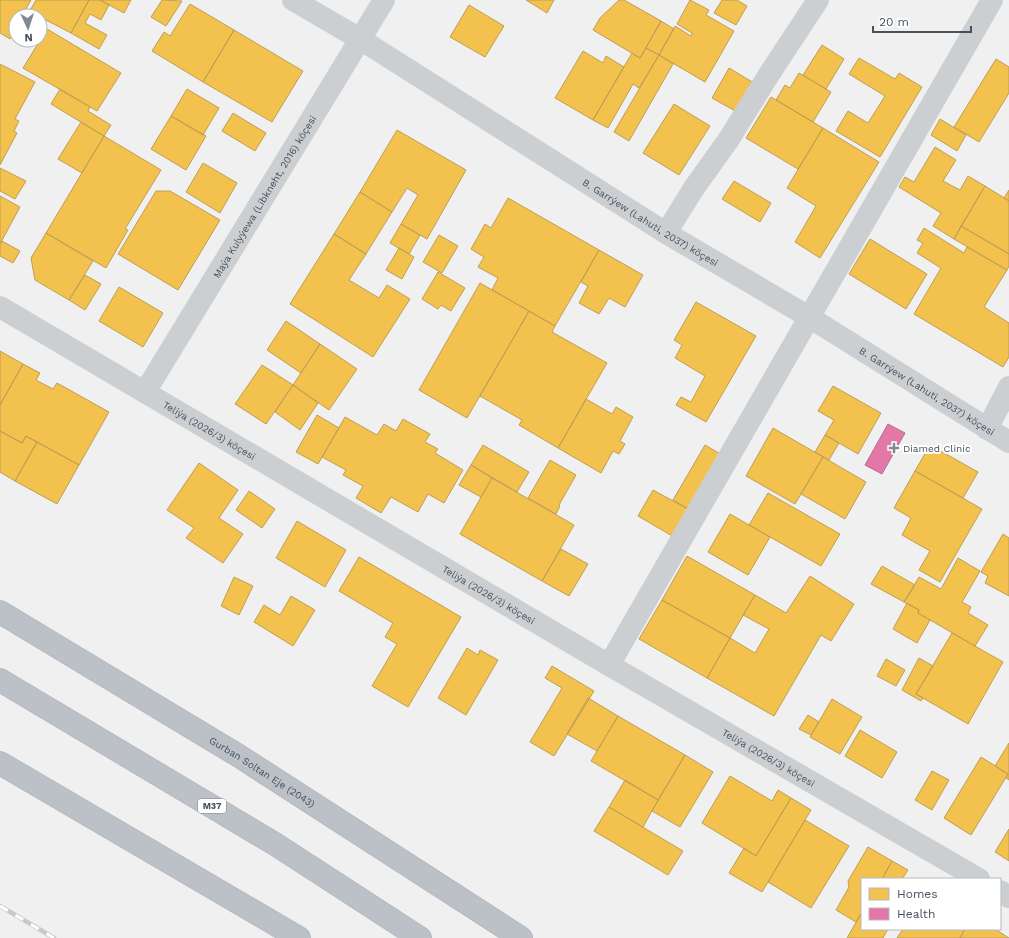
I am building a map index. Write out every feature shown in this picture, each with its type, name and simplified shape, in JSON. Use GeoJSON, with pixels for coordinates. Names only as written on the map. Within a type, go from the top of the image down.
{"type":"FeatureCollection","features":[{"type":"Feature","properties":{"kind":"highway","name":"Gurban Soltan Eje (2043)"},"geometry":{"type":"LineString","coordinates":[[0,612],[239,756],[521,938]]}},
{"type":"Feature","properties":{"kind":"highway","name":"M37"},"geometry":{"type":"LineString","coordinates":[[0,680],[275,844],[420,938]]}},
{"type":"Feature","properties":{"kind":"highway"},"geometry":{"type":"LineString","coordinates":[[0,763],[299,938]]}},
{"type":"Feature","properties":{"kind":"street","name":"B. Garrýew (Lahuti, 2037) köçesi"},"geometry":{"type":"LineString","coordinates":[[293,0],[360,39],[666,233],[809,317],[1009,442]]}},
{"type":"Feature","properties":{"kind":"street","name":"Maýa Kulyýewa (Libkneht, 2016) köçesi"},"geometry":{"type":"LineString","coordinates":[[145,392],[384,0]]}},
{"type":"Feature","properties":{"kind":"street"},"geometry":{"type":"LineString","coordinates":[[666,233],[694,188],[729,139],[818,0]]}},
{"type":"Feature","properties":{"kind":"street"},"geometry":{"type":"LineString","coordinates":[[609,665],[992,0]]}},
{"type":"Feature","properties":{"kind":"street","name":"Teliýa (2026/3) köçesi"},"geometry":{"type":"LineString","coordinates":[[0,307],[609,665],[977,878]]}},
{"type":"Feature","properties":{"kind":"street"},"geometry":{"type":"LineString","coordinates":[[987,429],[1009,387]]}},
{"type":"Feature","properties":{"kind":"building: Homes"},"geometry":{"type":"Polygon","coordinates":[[[0,0],[31,0],[26,8],[8,8],[8,38],[0,33],[0,0]]]}},
{"type":"Feature","properties":{"kind":"building: Homes"},"geometry":{"type":"Polygon","coordinates":[[[36,0],[89,0],[71,33],[48,21],[48,8],[32,8],[36,0]]]}},
{"type":"Feature","properties":{"kind":"building: Homes"},"geometry":{"type":"Polygon","coordinates":[[[89,0],[100,0],[109,5],[101,20],[90,14],[85,23],[107,35],[99,49],[71,33],[89,0]]]}},
{"type":"Feature","properties":{"kind":"building: Homes"},"geometry":{"type":"Polygon","coordinates":[[[100,0],[131,0],[124,13],[100,0]]]}},
{"type":"Feature","properties":{"kind":"building: Homes"},"geometry":{"type":"Polygon","coordinates":[[[162,0],[182,1],[166,26],[151,17],[162,0]]]}},
{"type":"Feature","properties":{"kind":"building: Homes"},"geometry":{"type":"Polygon","coordinates":[[[526,0],[554,0],[547,13],[526,0]]]}},
{"type":"Feature","properties":{"kind":"building: Homes"},"geometry":{"type":"Polygon","coordinates":[[[619,0],[624,0],[661,21],[640,58],[593,30],[600,18],[619,0]]]}},
{"type":"Feature","properties":{"kind":"building: Homes"},"geometry":{"type":"Polygon","coordinates":[[[690,0],[709,10],[706,15],[734,31],[705,82],[659,55],[675,26],[691,36],[692,33],[677,24],[690,0]]]}},
{"type":"Feature","properties":{"kind":"building: Homes"},"geometry":{"type":"Polygon","coordinates":[[[722,0],[737,0],[747,6],[736,25],[714,13],[722,0]]]}},
{"type":"Feature","properties":{"kind":"building: Homes"},"geometry":{"type":"Polygon","coordinates":[[[190,4],[234,30],[203,82],[152,51],[164,32],[170,36],[190,4]]]}},
{"type":"Feature","properties":{"kind":"building: Homes"},"geometry":{"type":"Polygon","coordinates":[[[469,5],[504,26],[485,57],[450,37],[469,5]]]}},
{"type":"Feature","properties":{"kind":"building: Homes"},"geometry":{"type":"Polygon","coordinates":[[[661,21],[674,29],[659,55],[646,48],[661,21]]]}},
{"type":"Feature","properties":{"kind":"building: Homes"},"geometry":{"type":"Polygon","coordinates":[[[48,30],[121,73],[97,111],[23,68],[35,48],[48,48],[48,30]]]}},
{"type":"Feature","properties":{"kind":"building: Homes"},"geometry":{"type":"Polygon","coordinates":[[[234,30],[303,71],[272,122],[203,82],[234,30]]]}},
{"type":"Feature","properties":{"kind":"building: Homes"},"geometry":{"type":"Polygon","coordinates":[[[822,45],[844,59],[826,89],[803,75],[822,45]]]}},
{"type":"Feature","properties":{"kind":"building: Homes"},"geometry":{"type":"Polygon","coordinates":[[[646,48],[659,55],[639,88],[633,84],[608,128],[593,120],[632,53],[640,58],[646,48]]]}},
{"type":"Feature","properties":{"kind":"building: Homes"},"geometry":{"type":"Polygon","coordinates":[[[583,51],[603,63],[606,56],[624,67],[593,120],[555,98],[583,51]]]}},
{"type":"Feature","properties":{"kind":"building: Homes"},"geometry":{"type":"Polygon","coordinates":[[[659,55],[673,64],[629,141],[614,132],[659,55]]]}},
{"type":"Feature","properties":{"kind":"building: Homes"},"geometry":{"type":"Polygon","coordinates":[[[859,58],[895,79],[899,73],[922,87],[880,157],[836,131],[848,111],[868,123],[885,96],[849,74],[859,58]]]}},
{"type":"Feature","properties":{"kind":"building: Homes"},"geometry":{"type":"Polygon","coordinates":[[[996,59],[1009,67],[1009,93],[979,142],[954,127],[996,59]]]}},
{"type":"Feature","properties":{"kind":"building: Homes"},"geometry":{"type":"Polygon","coordinates":[[[0,64],[35,82],[15,119],[19,121],[14,131],[17,133],[0,165],[0,64]]]}},
{"type":"Feature","properties":{"kind":"building: Homes"},"geometry":{"type":"Polygon","coordinates":[[[729,68],[754,83],[737,112],[712,98],[729,68]]]}},
{"type":"Feature","properties":{"kind":"building: Homes"},"geometry":{"type":"Polygon","coordinates":[[[799,73],[831,92],[813,122],[776,100],[785,85],[790,88],[799,73]]]}},
{"type":"Feature","properties":{"kind":"building: Homes"},"geometry":{"type":"Polygon","coordinates":[[[60,89],[90,107],[88,111],[111,125],[104,136],[51,104],[60,89]]]}},
{"type":"Feature","properties":{"kind":"building: Homes"},"geometry":{"type":"Polygon","coordinates":[[[187,89],[219,108],[203,135],[171,116],[187,89]]]}},
{"type":"Feature","properties":{"kind":"building: Homes"},"geometry":{"type":"Polygon","coordinates":[[[771,97],[823,128],[798,169],[746,138],[771,97]]]}},
{"type":"Feature","properties":{"kind":"building: Homes"},"geometry":{"type":"Polygon","coordinates":[[[674,104],[710,126],[679,175],[643,153],[674,104]]]}},
{"type":"Feature","properties":{"kind":"building: Homes"},"geometry":{"type":"Polygon","coordinates":[[[233,113],[266,133],[255,151],[222,131],[233,113]]]}},
{"type":"Feature","properties":{"kind":"building: Homes"},"geometry":{"type":"Polygon","coordinates":[[[171,116],[206,136],[186,170],[151,149],[171,116]]]}},
{"type":"Feature","properties":{"kind":"building: Homes"},"geometry":{"type":"Polygon","coordinates":[[[940,119],[966,135],[957,151],[931,135],[940,119]]]}},
{"type":"Feature","properties":{"kind":"building: Homes"},"geometry":{"type":"Polygon","coordinates":[[[81,122],[104,136],[82,173],[58,159],[81,122]]]}},
{"type":"Feature","properties":{"kind":"building: Homes"},"geometry":{"type":"Polygon","coordinates":[[[823,128],[879,162],[820,258],[795,242],[816,206],[787,188],[823,128]]]}},
{"type":"Feature","properties":{"kind":"building: Homes"},"geometry":{"type":"Polygon","coordinates":[[[397,130],[466,170],[427,239],[401,224],[418,195],[407,188],[392,212],[360,192],[397,130]]]}},
{"type":"Feature","properties":{"kind":"building: Homes"},"geometry":{"type":"Polygon","coordinates":[[[104,136],[161,170],[125,229],[128,230],[106,268],[46,233],[104,136]]]}},
{"type":"Feature","properties":{"kind":"building: Homes"},"geometry":{"type":"Polygon","coordinates":[[[935,147],[956,160],[943,181],[960,190],[968,176],[985,186],[954,239],[933,226],[941,213],[899,187],[905,177],[914,182],[935,147]]]}},
{"type":"Feature","properties":{"kind":"building: Homes"},"geometry":{"type":"Polygon","coordinates":[[[203,163],[237,183],[220,213],[186,192],[203,163]]]}},
{"type":"Feature","properties":{"kind":"building: Homes"},"geometry":{"type":"Polygon","coordinates":[[[0,168],[26,181],[15,199],[0,191],[0,168]]]}},
{"type":"Feature","properties":{"kind":"building: Homes"},"geometry":{"type":"Polygon","coordinates":[[[734,181],[771,203],[760,222],[722,199],[734,181]]]}},
{"type":"Feature","properties":{"kind":"building: Homes"},"geometry":{"type":"Polygon","coordinates":[[[985,186],[1009,201],[1009,254],[961,226],[985,186]]]}},
{"type":"Feature","properties":{"kind":"building: Homes"},"geometry":{"type":"Polygon","coordinates":[[[1009,190],[1009,201],[1004,198],[1009,190]]]}},
{"type":"Feature","properties":{"kind":"building: Homes"},"geometry":{"type":"Polygon","coordinates":[[[156,191],[170,191],[220,220],[178,290],[118,254],[156,191]]]}},
{"type":"Feature","properties":{"kind":"building: Homes"},"geometry":{"type":"Polygon","coordinates":[[[360,192],[392,212],[366,254],[334,234],[360,192]]]}},
{"type":"Feature","properties":{"kind":"building: Homes"},"geometry":{"type":"Polygon","coordinates":[[[0,196],[20,207],[0,244],[0,196]]]}},
{"type":"Feature","properties":{"kind":"building: Homes"},"geometry":{"type":"Polygon","coordinates":[[[508,198],[599,250],[555,326],[492,290],[498,278],[478,267],[484,257],[471,249],[485,224],[491,228],[508,198]]]}},
{"type":"Feature","properties":{"kind":"building: Homes"},"geometry":{"type":"Polygon","coordinates":[[[401,224],[420,235],[409,254],[390,243],[401,224]]]}},
{"type":"Feature","properties":{"kind":"building: Homes"},"geometry":{"type":"Polygon","coordinates":[[[961,226],[1009,254],[1009,266],[1007,270],[954,239],[961,226]]]}},
{"type":"Feature","properties":{"kind":"building: Homes"},"geometry":{"type":"Polygon","coordinates":[[[924,228],[964,253],[967,247],[1007,270],[984,307],[1009,323],[1009,357],[1003,367],[914,314],[941,268],[917,253],[923,243],[917,240],[924,228]]]}},
{"type":"Feature","properties":{"kind":"building: Homes"},"geometry":{"type":"Polygon","coordinates":[[[46,233],[93,261],[69,300],[35,280],[31,258],[46,233]]]}},
{"type":"Feature","properties":{"kind":"building: Homes"},"geometry":{"type":"Polygon","coordinates":[[[334,234],[366,254],[349,280],[379,298],[387,285],[410,299],[373,357],[290,304],[334,234]]]}},
{"type":"Feature","properties":{"kind":"building: Homes"},"geometry":{"type":"Polygon","coordinates":[[[439,235],[458,246],[442,273],[423,262],[439,235]]]}},
{"type":"Feature","properties":{"kind":"building: Homes"},"geometry":{"type":"Polygon","coordinates":[[[870,239],[927,274],[906,309],[849,274],[870,239]]]}},
{"type":"Feature","properties":{"kind":"building: Homes"},"geometry":{"type":"Polygon","coordinates":[[[2,241],[20,251],[13,263],[0,256],[0,244],[2,241]]]}},
{"type":"Feature","properties":{"kind":"building: Homes"},"geometry":{"type":"Polygon","coordinates":[[[399,248],[414,257],[402,279],[386,270],[399,248]]]}},
{"type":"Feature","properties":{"kind":"building: Homes"},"geometry":{"type":"Polygon","coordinates":[[[599,250],[643,275],[625,307],[609,298],[599,314],[579,303],[588,286],[581,282],[599,250]]]}},
{"type":"Feature","properties":{"kind":"building: Homes"},"geometry":{"type":"Polygon","coordinates":[[[438,272],[465,288],[451,311],[441,305],[438,309],[422,299],[438,272]]]}},
{"type":"Feature","properties":{"kind":"building: Homes"},"geometry":{"type":"Polygon","coordinates":[[[85,275],[101,284],[85,310],[69,300],[85,275]]]}},
{"type":"Feature","properties":{"kind":"building: Homes"},"geometry":{"type":"Polygon","coordinates":[[[480,283],[529,311],[467,418],[419,390],[480,283]]]}},
{"type":"Feature","properties":{"kind":"building: Homes"},"geometry":{"type":"Polygon","coordinates":[[[119,287],[163,313],[143,347],[99,321],[119,287]]]}},
{"type":"Feature","properties":{"kind":"building: Homes"},"geometry":{"type":"Polygon","coordinates":[[[696,302],[756,336],[706,422],[676,405],[681,397],[691,402],[705,376],[675,358],[682,345],[674,340],[696,302]]]}},
{"type":"Feature","properties":{"kind":"building: Homes"},"geometry":{"type":"Polygon","coordinates":[[[529,311],[555,326],[552,332],[607,363],[558,448],[519,425],[522,420],[480,396],[529,311]]]}},
{"type":"Feature","properties":{"kind":"building: Homes"},"geometry":{"type":"Polygon","coordinates":[[[286,321],[320,344],[301,373],[267,350],[286,321]]]}},
{"type":"Feature","properties":{"kind":"building: Homes"},"geometry":{"type":"Polygon","coordinates":[[[320,344],[357,369],[329,410],[293,385],[320,344]]]}},
{"type":"Feature","properties":{"kind":"building: Homes"},"geometry":{"type":"Polygon","coordinates":[[[0,351],[23,364],[0,405],[0,351]]]}},
{"type":"Feature","properties":{"kind":"building: Homes"},"geometry":{"type":"Polygon","coordinates":[[[23,364],[40,373],[36,380],[53,389],[57,383],[109,412],[79,465],[26,436],[22,443],[0,431],[0,405],[23,364]]]}},
{"type":"Feature","properties":{"kind":"building: Homes"},"geometry":{"type":"Polygon","coordinates":[[[262,365],[293,385],[266,424],[235,404],[262,365]]]}},
{"type":"Feature","properties":{"kind":"building: Homes"},"geometry":{"type":"Polygon","coordinates":[[[293,385],[318,403],[300,430],[275,412],[293,385]]]}},
{"type":"Feature","properties":{"kind":"building: Homes"},"geometry":{"type":"Polygon","coordinates":[[[833,386],[881,413],[858,454],[825,435],[834,420],[818,411],[833,386]]]}},
{"type":"Feature","properties":{"kind":"building: Homes"},"geometry":{"type":"Polygon","coordinates":[[[586,399],[612,414],[616,407],[633,417],[620,441],[625,444],[619,454],[613,451],[601,473],[558,448],[586,399]]]}},
{"type":"Feature","properties":{"kind":"building: Homes"},"geometry":{"type":"Polygon","coordinates":[[[317,415],[339,428],[318,464],[296,452],[317,415]]]}},
{"type":"Feature","properties":{"kind":"building: Homes"},"geometry":{"type":"Polygon","coordinates":[[[345,417],[377,435],[384,424],[396,431],[403,419],[430,434],[425,442],[438,449],[435,453],[463,470],[444,503],[428,494],[418,512],[391,497],[381,513],[356,498],[363,486],[343,475],[346,470],[322,457],[345,417]]]}},
{"type":"Feature","properties":{"kind":"building: Homes"},"geometry":{"type":"Polygon","coordinates":[[[773,428],[823,457],[795,504],[746,476],[773,428]]]}},
{"type":"Feature","properties":{"kind":"building: Homes"},"geometry":{"type":"Polygon","coordinates":[[[0,431],[22,443],[26,436],[37,442],[15,481],[0,472],[0,431]]]}},
{"type":"Feature","properties":{"kind":"building: Homes"},"geometry":{"type":"Polygon","coordinates":[[[825,435],[839,443],[829,460],[815,452],[825,435]]]}},
{"type":"Feature","properties":{"kind":"building: Homes"},"geometry":{"type":"Polygon","coordinates":[[[37,442],[79,465],[57,504],[15,481],[37,442]]]}},
{"type":"Feature","properties":{"kind":"building: Homes"},"geometry":{"type":"Polygon","coordinates":[[[483,445],[529,472],[517,492],[471,465],[483,445]]]}},
{"type":"Feature","properties":{"kind":"building: Homes"},"geometry":{"type":"Polygon","coordinates":[[[705,445],[722,455],[690,510],[673,500],[705,445]]]}},
{"type":"Feature","properties":{"kind":"building: Homes"},"geometry":{"type":"Polygon","coordinates":[[[930,445],[978,472],[963,498],[915,471],[930,445]]]}},
{"type":"Feature","properties":{"kind":"building: Homes"},"geometry":{"type":"Polygon","coordinates":[[[823,457],[866,482],[845,519],[801,494],[823,457]]]}},
{"type":"Feature","properties":{"kind":"building: Homes"},"geometry":{"type":"Polygon","coordinates":[[[550,460],[576,475],[559,505],[560,506],[556,514],[528,498],[550,460]]]}},
{"type":"Feature","properties":{"kind":"building: Homes"},"geometry":{"type":"Polygon","coordinates":[[[199,463],[238,490],[219,518],[243,534],[223,563],[186,538],[194,528],[167,510],[199,463]]]}},
{"type":"Feature","properties":{"kind":"building: Homes"},"geometry":{"type":"Polygon","coordinates":[[[471,465],[492,478],[481,497],[459,485],[471,465]]]}},
{"type":"Feature","properties":{"kind":"building: Homes"},"geometry":{"type":"Polygon","coordinates":[[[915,471],[982,509],[940,582],[919,570],[930,551],[902,535],[911,518],[894,508],[915,471]]]}},
{"type":"Feature","properties":{"kind":"building: Homes"},"geometry":{"type":"Polygon","coordinates":[[[492,478],[574,525],[542,581],[460,534],[492,478]]]}},
{"type":"Feature","properties":{"kind":"building: Homes"},"geometry":{"type":"Polygon","coordinates":[[[653,490],[690,510],[674,537],[638,516],[653,490]]]}},
{"type":"Feature","properties":{"kind":"building: Homes"},"geometry":{"type":"Polygon","coordinates":[[[249,491],[275,509],[262,528],[236,510],[249,491]]]}},
{"type":"Feature","properties":{"kind":"building: Homes"},"geometry":{"type":"Polygon","coordinates":[[[768,493],[840,534],[821,566],[749,525],[768,493]]]}},
{"type":"Feature","properties":{"kind":"building: Homes"},"geometry":{"type":"Polygon","coordinates":[[[730,514],[770,537],[748,575],[708,552],[730,514]]]}},
{"type":"Feature","properties":{"kind":"building: Homes"},"geometry":{"type":"Polygon","coordinates":[[[297,521],[346,550],[325,587],[276,558],[297,521]]]}},
{"type":"Feature","properties":{"kind":"building: Homes"},"geometry":{"type":"Polygon","coordinates":[[[1003,534],[1009,538],[1009,596],[985,583],[988,576],[981,572],[1003,534]]]}},
{"type":"Feature","properties":{"kind":"building: Homes"},"geometry":{"type":"Polygon","coordinates":[[[561,549],[588,564],[569,596],[542,581],[561,549]]]}},
{"type":"Feature","properties":{"kind":"building: Homes"},"geometry":{"type":"Polygon","coordinates":[[[687,556],[755,595],[730,638],[662,600],[687,556]]]}},
{"type":"Feature","properties":{"kind":"building: Homes"},"geometry":{"type":"Polygon","coordinates":[[[359,557],[461,617],[408,707],[372,686],[397,644],[385,637],[393,623],[339,591],[359,557]]]}},
{"type":"Feature","properties":{"kind":"building: Homes"},"geometry":{"type":"Polygon","coordinates":[[[958,558],[980,571],[962,602],[971,607],[968,613],[988,625],[975,646],[918,613],[919,610],[904,602],[919,577],[941,589],[958,558]]]}},
{"type":"Feature","properties":{"kind":"building: Homes"},"geometry":{"type":"Polygon","coordinates":[[[882,566],[915,585],[904,602],[871,584],[882,566]]]}},
{"type":"Feature","properties":{"kind":"building: Homes"},"geometry":{"type":"Polygon","coordinates":[[[810,576],[854,604],[831,641],[821,635],[774,716],[707,678],[730,638],[755,653],[769,629],[743,615],[755,595],[786,613],[810,576]]]}},
{"type":"Feature","properties":{"kind":"building: Homes"},"geometry":{"type":"Polygon","coordinates":[[[234,577],[253,586],[239,615],[221,606],[234,577]]]}},
{"type":"Feature","properties":{"kind":"building: Homes"},"geometry":{"type":"Polygon","coordinates":[[[291,596],[315,610],[293,646],[254,622],[264,605],[280,615],[291,596]]]}},
{"type":"Feature","properties":{"kind":"building: Homes"},"geometry":{"type":"Polygon","coordinates":[[[662,600],[730,638],[707,678],[639,639],[662,600]]]}},
{"type":"Feature","properties":{"kind":"building: Homes"},"geometry":{"type":"Polygon","coordinates":[[[907,603],[919,610],[918,613],[930,620],[917,643],[893,629],[907,603]]]}},
{"type":"Feature","properties":{"kind":"building: Homes"},"geometry":{"type":"Polygon","coordinates":[[[952,633],[1003,662],[968,724],[916,694],[952,633]]]}},
{"type":"Feature","properties":{"kind":"building: Homes"},"geometry":{"type":"Polygon","coordinates":[[[467,648],[478,655],[480,650],[498,660],[466,715],[438,698],[467,648]]]}},
{"type":"Feature","properties":{"kind":"building: Homes"},"geometry":{"type":"Polygon","coordinates":[[[919,658],[933,666],[916,694],[923,698],[921,701],[902,690],[919,658]]]}},
{"type":"Feature","properties":{"kind":"building: Homes"},"geometry":{"type":"Polygon","coordinates":[[[886,659],[905,670],[896,686],[877,676],[886,659]]]}},
{"type":"Feature","properties":{"kind":"building: Homes"},"geometry":{"type":"Polygon","coordinates":[[[552,666],[594,691],[554,756],[530,742],[562,688],[545,678],[552,666]]]}},
{"type":"Feature","properties":{"kind":"building: Homes"},"geometry":{"type":"Polygon","coordinates":[[[588,698],[618,716],[597,751],[567,734],[588,698]]]}},
{"type":"Feature","properties":{"kind":"building: Homes"},"geometry":{"type":"Polygon","coordinates":[[[832,699],[862,717],[840,754],[810,737],[832,699]]]}},
{"type":"Feature","properties":{"kind":"building: Homes"},"geometry":{"type":"Polygon","coordinates":[[[808,715],[819,722],[811,735],[799,729],[808,715]]]}},
{"type":"Feature","properties":{"kind":"building: Homes"},"geometry":{"type":"Polygon","coordinates":[[[618,716],[685,755],[658,800],[591,761],[618,716]]]}},
{"type":"Feature","properties":{"kind":"building: Homes"},"geometry":{"type":"Polygon","coordinates":[[[860,730],[897,752],[882,778],[845,756],[860,730]]]}},
{"type":"Feature","properties":{"kind":"building: Homes"},"geometry":{"type":"Polygon","coordinates":[[[1009,743],[1009,780],[1006,778],[1008,774],[995,766],[1009,743]]]}},
{"type":"Feature","properties":{"kind":"building: Homes"},"geometry":{"type":"Polygon","coordinates":[[[685,755],[713,772],[680,827],[652,811],[685,755]]]}},
{"type":"Feature","properties":{"kind":"building: Homes"},"geometry":{"type":"Polygon","coordinates":[[[981,757],[1008,774],[971,835],[944,818],[981,757]]]}},
{"type":"Feature","properties":{"kind":"building: Homes"},"geometry":{"type":"Polygon","coordinates":[[[932,771],[949,780],[932,810],[915,800],[932,771]]]}},
{"type":"Feature","properties":{"kind":"building: Homes"},"geometry":{"type":"Polygon","coordinates":[[[730,776],[772,801],[778,790],[791,798],[756,856],[702,823],[730,776]]]}},
{"type":"Feature","properties":{"kind":"building: Homes"},"geometry":{"type":"Polygon","coordinates":[[[625,780],[658,800],[643,827],[609,807],[625,780]]]}},
{"type":"Feature","properties":{"kind":"building: Homes"},"geometry":{"type":"Polygon","coordinates":[[[791,798],[811,810],[762,892],[729,873],[744,848],[756,856],[791,798]]]}},
{"type":"Feature","properties":{"kind":"building: Homes"},"geometry":{"type":"Polygon","coordinates":[[[609,807],[683,851],[668,875],[594,831],[609,807]]]}},
{"type":"Feature","properties":{"kind":"building: Homes"},"geometry":{"type":"Polygon","coordinates":[[[805,820],[849,846],[811,908],[768,882],[805,820]]]}},
{"type":"Feature","properties":{"kind":"building: Homes"},"geometry":{"type":"Polygon","coordinates":[[[1009,829],[1009,861],[995,852],[1009,829]]]}},
{"type":"Feature","properties":{"kind":"building: Homes"},"geometry":{"type":"Polygon","coordinates":[[[868,847],[892,861],[883,878],[861,878],[861,914],[856,922],[836,910],[849,887],[848,881],[868,847]]]}},
{"type":"Feature","properties":{"kind":"building: Homes"},"geometry":{"type":"Polygon","coordinates":[[[892,861],[908,870],[903,878],[883,878],[892,861]]]}},
{"type":"Feature","properties":{"kind":"building: Homes"},"geometry":{"type":"Polygon","coordinates":[[[861,914],[861,930],[887,930],[883,938],[847,938],[861,914]]]}},
{"type":"Feature","properties":{"kind":"building: Homes"},"geometry":{"type":"Polygon","coordinates":[[[902,930],[964,930],[960,938],[897,938],[902,930]]]}},
{"type":"Feature","properties":{"kind":"building: Homes"},"geometry":{"type":"Polygon","coordinates":[[[964,930],[997,930],[1009,938],[960,938],[964,930]]]}},
{"type":"Feature","properties":{"kind":"building: Health"},"geometry":{"type":"Polygon","coordinates":[[[888,424],[905,433],[882,474],[865,465],[888,424]]]}},
{"type":"Feature","properties":{"kind":"railway"},"geometry":{"type":"LineString","coordinates":[[0,906],[54,938]]}},
{"type":"Feature","properties":{"kind":"place","name":"Diamed Clinic"},"geometry":{"type":"Point","coordinates":[894,448]}}]}
